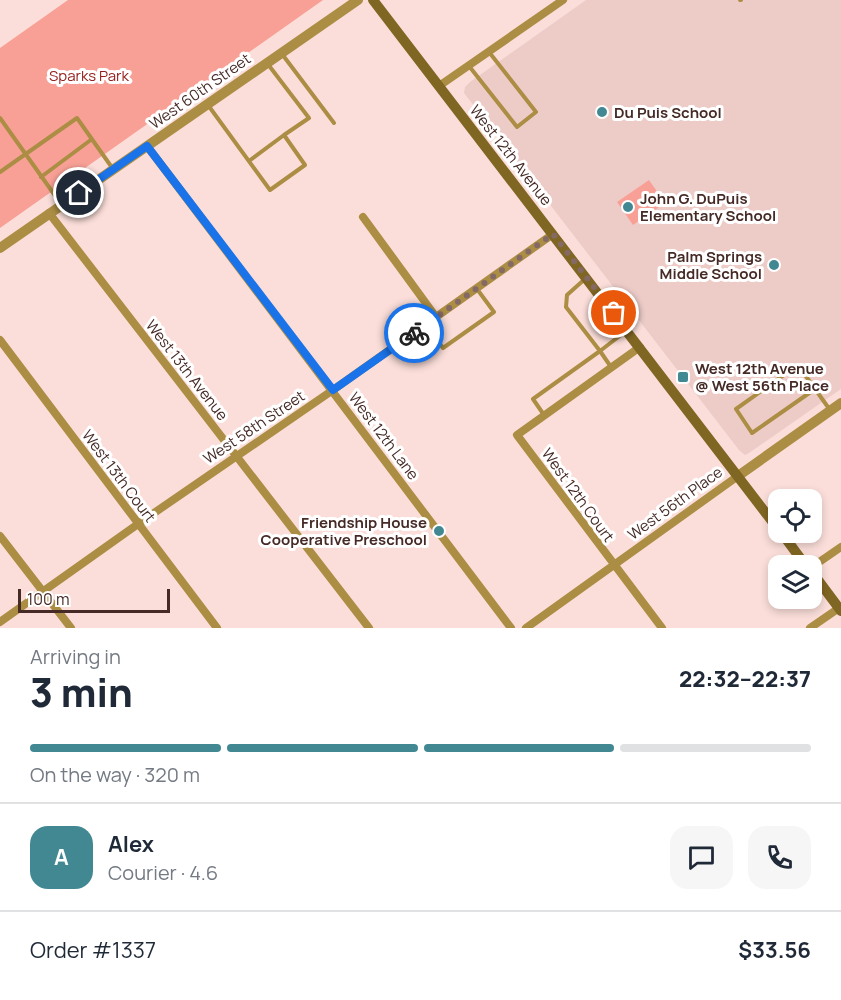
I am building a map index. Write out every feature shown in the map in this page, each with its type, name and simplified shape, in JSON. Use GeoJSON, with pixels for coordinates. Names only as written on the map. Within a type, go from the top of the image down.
{"type":"FeatureCollection","features":[{"type":"Feature","properties":{"kind":"main road","name":"West 12th Avenue"},"geometry":{"type":"LineString","coordinates":[[373,0],[768,515]]}},
{"type":"Feature","properties":{"kind":"main road"},"geometry":{"type":"LineString","coordinates":[[822,585],[840,609]]}},
{"type":"Feature","properties":{"kind":"street","name":"West 60th Street"},"geometry":{"type":"LineString","coordinates":[[0,248],[358,0]]}},
{"type":"Feature","properties":{"kind":"street"},"geometry":{"type":"LineString","coordinates":[[439,86],[564,0]]}},
{"type":"Feature","properties":{"kind":"street","name":"West 12th Lane"},"geometry":{"type":"LineString","coordinates":[[147,146],[511,628]]}},
{"type":"Feature","properties":{"kind":"street","name":"West 13th Avenue"},"geometry":{"type":"LineString","coordinates":[[49,213],[369,628]]}},
{"type":"Feature","properties":{"kind":"street"},"geometry":{"type":"LineString","coordinates":[[363,218],[436,317]]}},
{"type":"Feature","properties":{"kind":"street","name":"West 58th Street"},"geometry":{"type":"LineString","coordinates":[[0,622],[553,234]]}},
{"type":"Feature","properties":{"kind":"street","name":"West 13th Court"},"geometry":{"type":"LineString","coordinates":[[0,340],[218,628]]}},
{"type":"Feature","properties":{"kind":"street"},"geometry":{"type":"LineString","coordinates":[[544,415],[640,347]]}},
{"type":"Feature","properties":{"kind":"street","name":"West 56th Place"},"geometry":{"type":"LineString","coordinates":[[526,628],[841,403]]}},
{"type":"Feature","properties":{"kind":"street","name":"West 12th Court"},"geometry":{"type":"LineString","coordinates":[[544,415],[518,435],[662,628]]}},
{"type":"Feature","properties":{"kind":"street"},"geometry":{"type":"LineString","coordinates":[[0,536],[71,628]]}},
{"type":"Feature","properties":{"kind":"street"},"geometry":{"type":"LineString","coordinates":[[822,560],[841,547]]}},
{"type":"Feature","properties":{"kind":"street"},"geometry":{"type":"LineString","coordinates":[[810,628],[840,609]]}},
{"type":"Feature","properties":{"kind":"lane"},"geometry":{"type":"LineString","coordinates":[[469,65],[517,127],[536,112],[489,52]]}},
{"type":"Feature","properties":{"kind":"lane"},"geometry":{"type":"LineString","coordinates":[[281,53],[334,123]]}},
{"type":"Feature","properties":{"kind":"lane"},"geometry":{"type":"LineString","coordinates":[[249,161],[309,118],[267,63]]}},
{"type":"Feature","properties":{"kind":"lane"},"geometry":{"type":"LineString","coordinates":[[208,104],[270,190],[305,165],[284,135]]}},
{"type":"Feature","properties":{"kind":"lane"},"geometry":{"type":"LineString","coordinates":[[0,118],[61,205]]}},
{"type":"Feature","properties":{"kind":"lane"},"geometry":{"type":"LineString","coordinates":[[0,172],[77,118],[113,169]]}},
{"type":"Feature","properties":{"kind":"lane"},"geometry":{"type":"LineString","coordinates":[[41,177],[92,139]]}},
{"type":"Feature","properties":{"kind":"lane"},"geometry":{"type":"LineString","coordinates":[[586,278],[567,295],[567,307],[611,367]]}},
{"type":"Feature","properties":{"kind":"lane"},"geometry":{"type":"LineString","coordinates":[[426,324],[443,348],[494,312],[476,288]]}},
{"type":"Feature","properties":{"kind":"lane"},"geometry":{"type":"LineString","coordinates":[[544,415],[533,399],[627,330]]}},
{"type":"Feature","properties":{"kind":"lane"},"geometry":{"type":"LineString","coordinates":[[815,389],[752,433],[736,409],[798,365],[815,389],[830,411]]}},
{"type":"Feature","properties":{"kind":"shaded area"},"geometry":{"type":"Polygon","coordinates":[[[586,0],[841,0],[841,389],[745,455],[464,93],[465,87],[470,82],[586,0]]]}},
{"type":"Feature","properties":{"kind":"green space","name":"Sparks Park"},"geometry":{"type":"Polygon","coordinates":[[[68,0],[323,0],[0,228],[0,48],[68,0]]]}},
{"type":"Feature","properties":{"kind":"green space"},"geometry":{"type":"Polygon","coordinates":[[[649,180],[665,203],[633,225],[617,202],[649,180]]]}},
{"type":"Feature","properties":{"kind":"way so far"},"geometry":{"type":"LineString","coordinates":[[414,333],[553,234],[614,313]]}},
{"type":"Feature","properties":{"kind":"place","name":"Du Puis School"},"geometry":{"type":"Point","coordinates":[602,112]}},
{"type":"Feature","properties":{"kind":"place","name":"John G. DuPuis Elementary School"},"geometry":{"type":"Point","coordinates":[628,207]}},
{"type":"Feature","properties":{"kind":"place","name":"Palm Springs Middle School"},"geometry":{"type":"Point","coordinates":[774,265]}},
{"type":"Feature","properties":{"kind":"place","name":"West 12th Avenue @ West 56th Place"},"geometry":{"type":"Point","coordinates":[683,377]}},
{"type":"Feature","properties":{"kind":"place","name":"Friendship House Cooperative Preschool"},"geometry":{"type":"Point","coordinates":[439,531]}},
{"type":"Feature","properties":{"kind":"route"},"geometry":{"type":"LineString","coordinates":[[79,193],[147,146],[333,390],[414,333]]}}]}
